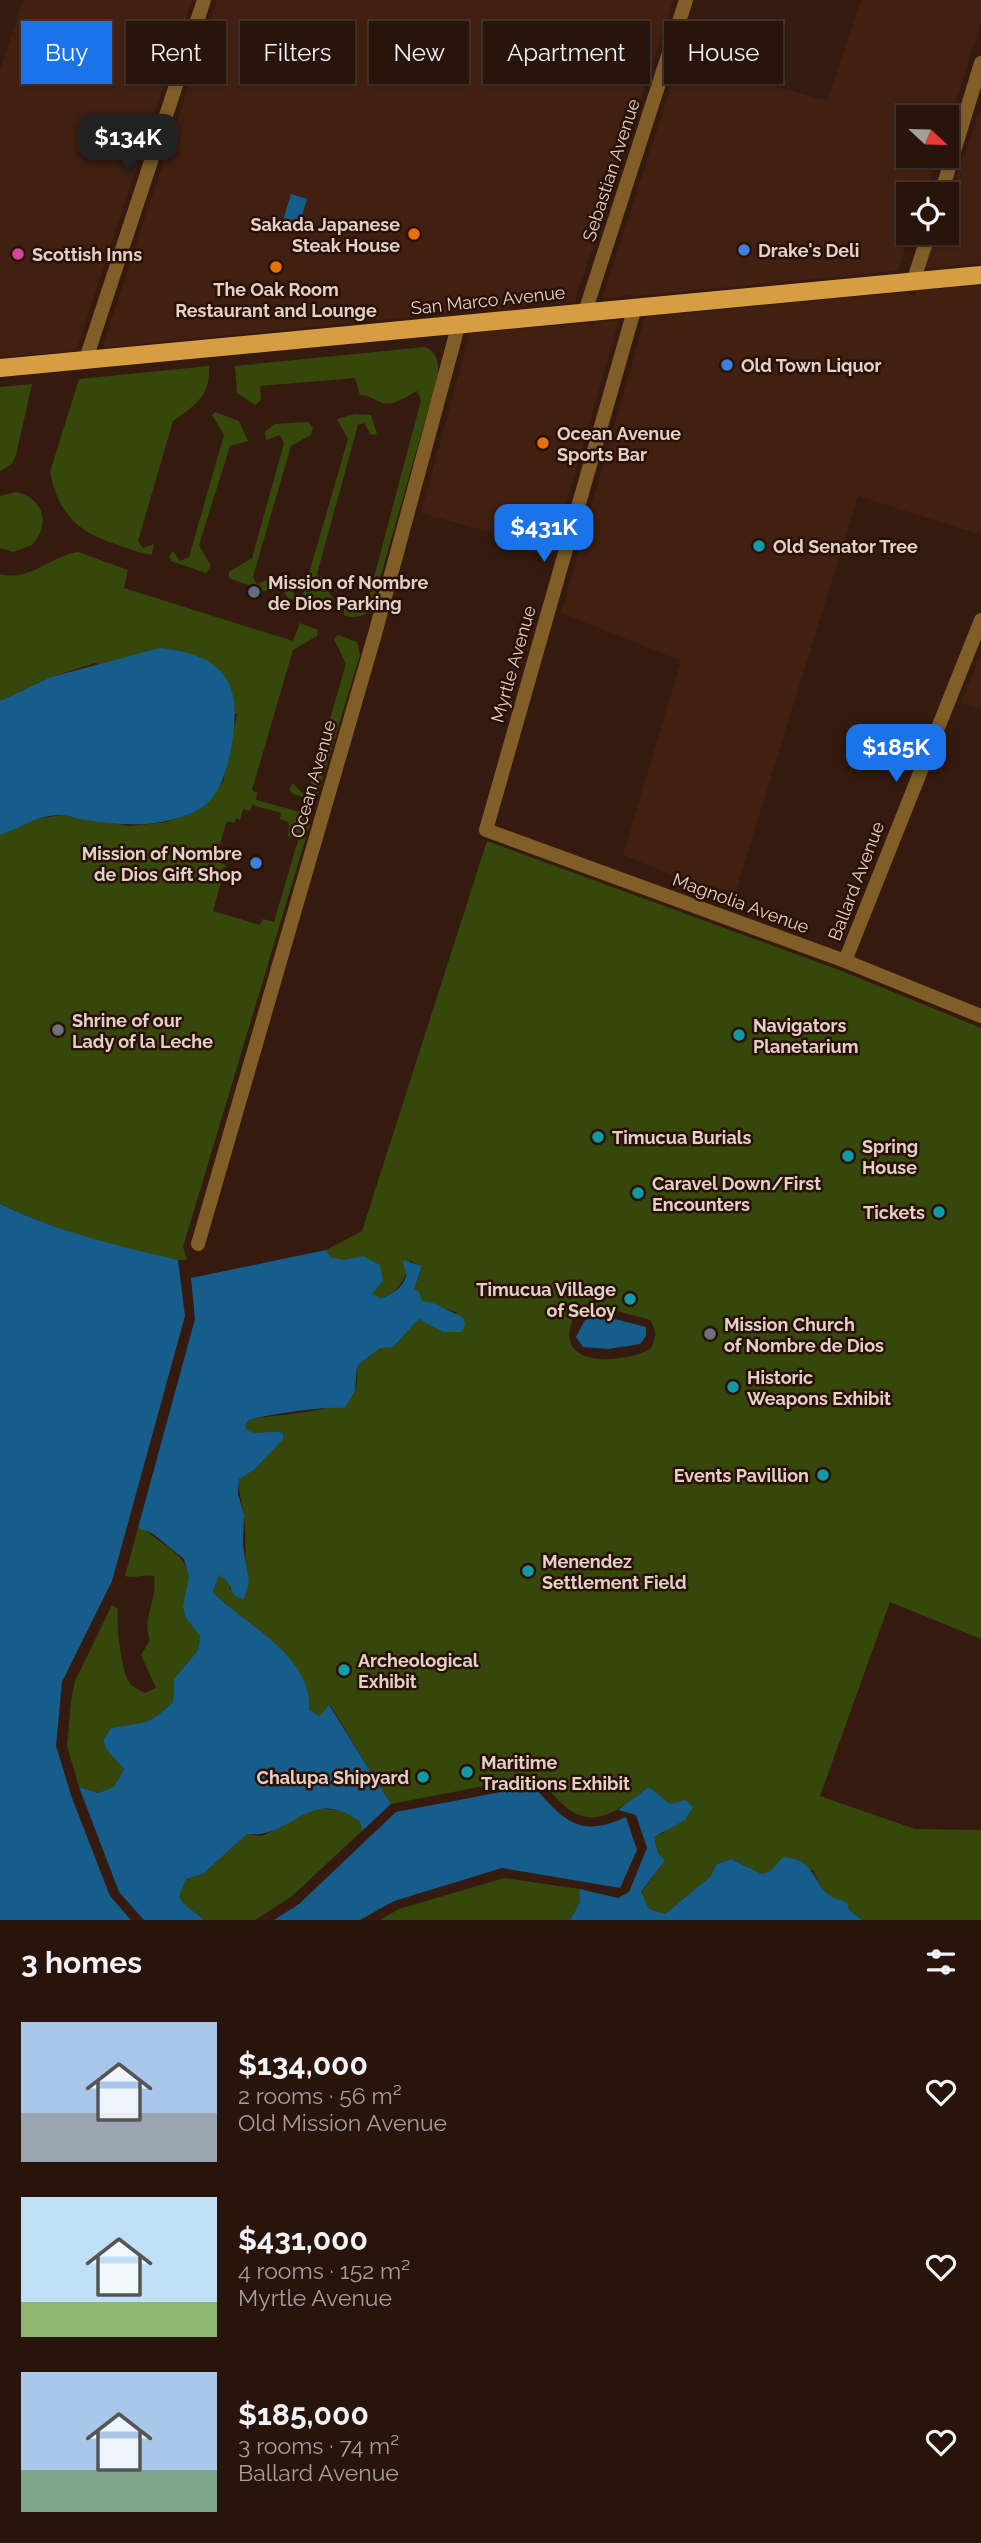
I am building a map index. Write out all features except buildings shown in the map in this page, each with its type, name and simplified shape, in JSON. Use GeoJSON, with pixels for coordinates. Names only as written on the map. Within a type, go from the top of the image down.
{"type":"FeatureCollection","features":[{"type":"Feature","properties":{"kind":"main road","name":"San Marco Avenue"},"geometry":{"type":"LineString","coordinates":[[0,368],[981,275]]}},
{"type":"Feature","properties":{"kind":"street"},"geometry":{"type":"LineString","coordinates":[[86,359],[204,0]]}},
{"type":"Feature","properties":{"kind":"street","name":"Sebastian Avenue"},"geometry":{"type":"LineString","coordinates":[[585,312],[686,0]]}},
{"type":"Feature","properties":{"kind":"street"},"geometry":{"type":"LineString","coordinates":[[945,182],[981,63]]}},
{"type":"Feature","properties":{"kind":"street"},"geometry":{"type":"LineString","coordinates":[[913,282],[925,245]]}},
{"type":"Feature","properties":{"kind":"street","name":"Myrtle Avenue"},"geometry":{"type":"LineString","coordinates":[[486,830],[635,307]]}},
{"type":"Feature","properties":{"kind":"street","name":"Ocean Avenue"},"geometry":{"type":"LineString","coordinates":[[198,1244],[375,634],[459,323]]}},
{"type":"Feature","properties":{"kind":"street","name":"Ballard Avenue"},"geometry":{"type":"LineString","coordinates":[[845,961],[981,620]]}},
{"type":"Feature","properties":{"kind":"street","name":"Magnolia Avenue"},"geometry":{"type":"LineString","coordinates":[[486,830],[845,961],[981,1016]]}},
{"type":"Feature","properties":{"kind":"shaded area"},"geometry":{"type":"Polygon","coordinates":[[[23,0],[192,0],[185,21],[126,21],[126,84],[164,84],[76,351],[0,357],[0,70],[23,0]]]}},
{"type":"Feature","properties":{"kind":"shaded area"},"geometry":{"type":"Polygon","coordinates":[[[217,0],[673,0],[650,71],[650,21],[483,21],[483,84],[646,84],[575,301],[459,312],[450,310],[449,313],[102,348],[189,84],[226,84],[226,21],[210,21],[217,0]]]}},
{"type":"Feature","properties":{"kind":"shaded area"},"geometry":{"type":"Polygon","coordinates":[[[861,0],[981,0],[981,22],[955,105],[896,105],[896,168],[934,168],[928,182],[896,182],[896,245],[907,245],[897,271],[635,296],[626,294],[625,297],[602,299],[672,84],[768,84],[827,101],[861,0]]]}},
{"type":"Feature","properties":{"kind":"shaded area"},"geometry":{"type":"Polygon","coordinates":[[[981,108],[981,263],[924,269],[933,245],[959,245],[959,182],[955,182],[981,108]]]}},
{"type":"Feature","properties":{"kind":"shaded area"},"geometry":{"type":"Polygon","coordinates":[[[981,285],[981,535],[858,496],[733,900],[623,855],[681,661],[561,613],[645,317],[906,292],[915,296],[916,291],[981,285]]]}},
{"type":"Feature","properties":{"kind":"shaded area"},"geometry":{"type":"Polygon","coordinates":[[[619,320],[553,550],[421,513],[470,333],[585,323],[593,326],[594,322],[619,320]]]}},
{"type":"Feature","properties":{"kind":"shaded area"},"geometry":{"type":"Polygon","coordinates":[[[981,653],[981,710],[961,703],[981,653]]]}},
{"type":"Feature","properties":{"kind":"green space"},"geometry":{"type":"Polygon","coordinates":[[[425,347],[436,358],[438,375],[371,610],[358,617],[344,615],[344,609],[369,596],[421,400],[417,391],[392,403],[380,402],[360,395],[355,378],[260,386],[261,400],[255,405],[237,393],[235,366],[425,347]]]}},
{"type":"Feature","properties":{"kind":"green space"},"geometry":{"type":"Polygon","coordinates":[[[209,366],[207,385],[200,399],[173,421],[138,541],[143,548],[154,544],[152,554],[140,553],[83,529],[59,501],[50,472],[79,379],[209,366]]]}},
{"type":"Feature","properties":{"kind":"green space"},"geometry":{"type":"Polygon","coordinates":[[[32,384],[16,455],[12,464],[0,471],[0,387],[32,384]]]}},
{"type":"Feature","properties":{"kind":"green space"},"geometry":{"type":"Polygon","coordinates":[[[215,412],[239,421],[248,441],[230,446],[199,545],[211,566],[206,573],[171,561],[169,556],[173,551],[180,561],[189,557],[224,435],[212,415],[215,412]]]}},
{"type":"Feature","properties":{"kind":"green space"},"geometry":{"type":"Polygon","coordinates":[[[355,414],[371,415],[377,434],[371,435],[364,423],[358,425],[317,574],[334,600],[331,606],[320,608],[288,598],[284,592],[289,586],[296,597],[303,594],[348,439],[337,419],[355,414]]]}},
{"type":"Feature","properties":{"kind":"green space"},"geometry":{"type":"Polygon","coordinates":[[[308,422],[313,428],[311,435],[291,446],[253,577],[257,584],[269,579],[269,589],[264,591],[229,578],[229,572],[252,558],[284,443],[280,435],[266,440],[265,431],[275,424],[308,422]]]}},
{"type":"Feature","properties":{"kind":"green space"},"geometry":{"type":"Polygon","coordinates":[[[16,492],[33,500],[42,513],[43,521],[38,537],[32,545],[13,552],[0,548],[0,496],[16,492]]]}},
{"type":"Feature","properties":{"kind":"green space"},"geometry":{"type":"Polygon","coordinates":[[[78,552],[128,570],[124,588],[293,641],[300,623],[318,630],[317,636],[293,650],[252,790],[257,793],[256,800],[304,813],[310,824],[183,1247],[187,1260],[146,1255],[120,1248],[65,1231],[0,1204],[0,835],[33,820],[61,815],[130,826],[167,822],[197,811],[223,782],[237,714],[95,663],[51,677],[0,701],[0,574],[21,575],[78,552]],[[252,805],[250,811],[243,809],[240,820],[236,818],[234,823],[227,821],[215,861],[226,865],[213,911],[260,925],[263,919],[274,922],[298,840],[288,836],[289,822],[280,819],[281,813],[252,805]]]}},
{"type":"Feature","properties":{"kind":"green space"},"geometry":{"type":"Polygon","coordinates":[[[338,635],[357,642],[360,655],[318,794],[310,799],[293,794],[289,789],[293,783],[302,793],[309,790],[346,664],[334,639],[338,635]]]}},
{"type":"Feature","properties":{"kind":"green space"},"geometry":{"type":"Polygon","coordinates":[[[487,841],[842,971],[981,1028],[981,1639],[890,1602],[820,1796],[915,1829],[981,1830],[981,1920],[862,1920],[849,1910],[846,1902],[825,1892],[813,1870],[771,1871],[762,1874],[731,1859],[717,1864],[710,1877],[665,1914],[649,1909],[641,1893],[665,1860],[658,1853],[654,1836],[664,1833],[670,1804],[649,1787],[616,1810],[595,1817],[571,1811],[543,1784],[530,1777],[391,1804],[330,1705],[320,1716],[309,1710],[305,1689],[286,1656],[213,1592],[219,1575],[228,1581],[230,1589],[249,1581],[239,1479],[264,1460],[253,1434],[246,1430],[245,1425],[249,1420],[322,1409],[347,1400],[355,1390],[357,1366],[380,1348],[393,1347],[419,1319],[426,1321],[458,1313],[422,1301],[414,1290],[422,1267],[409,1260],[404,1279],[397,1288],[381,1298],[371,1294],[383,1281],[363,1256],[344,1261],[330,1257],[326,1250],[362,1231],[487,841]],[[599,1306],[575,1315],[569,1332],[571,1345],[579,1353],[592,1358],[623,1358],[638,1354],[650,1349],[654,1341],[655,1331],[650,1320],[599,1306]]]}},
{"type":"Feature","properties":{"kind":"green space"},"geometry":{"type":"Polygon","coordinates":[[[138,1528],[178,1555],[187,1569],[189,1585],[183,1607],[200,1636],[198,1650],[174,1679],[173,1702],[145,1722],[111,1728],[103,1740],[106,1749],[124,1769],[114,1787],[98,1793],[79,1787],[67,1746],[75,1681],[112,1605],[118,1609],[120,1648],[127,1678],[133,1686],[145,1693],[156,1688],[141,1655],[150,1640],[147,1625],[154,1593],[154,1576],[125,1576],[138,1528]]]}},
{"type":"Feature","properties":{"kind":"green space"},"geometry":{"type":"Polygon","coordinates":[[[316,1808],[346,1811],[360,1822],[362,1831],[291,1897],[255,1920],[203,1920],[181,1901],[179,1897],[186,1879],[203,1874],[247,1834],[262,1836],[316,1808]]]}},
{"type":"Feature","properties":{"kind":"green space"},"geometry":{"type":"Polygon","coordinates":[[[504,1878],[580,1889],[580,1902],[570,1920],[380,1920],[399,1909],[504,1878]]]}},
{"type":"Feature","properties":{"kind":"water"},"geometry":{"type":"Polygon","coordinates":[[[291,194],[307,199],[297,232],[281,227],[291,194]]]}},
{"type":"Feature","properties":{"kind":"water"},"geometry":{"type":"Polygon","coordinates":[[[160,648],[203,659],[217,668],[227,680],[233,694],[234,731],[230,754],[223,779],[210,801],[183,817],[156,823],[114,824],[63,815],[37,819],[0,835],[0,701],[51,677],[160,648]]]}},
{"type":"Feature","properties":{"kind":"water"},"geometry":{"type":"Polygon","coordinates":[[[0,1204],[65,1230],[178,1260],[185,1316],[112,1581],[62,1682],[56,1746],[72,1798],[110,1896],[131,1920],[0,1920],[0,1204]]]}},
{"type":"Feature","properties":{"kind":"water"},"geometry":{"type":"Polygon","coordinates":[[[326,1250],[330,1257],[344,1260],[363,1256],[380,1265],[383,1281],[372,1294],[381,1298],[400,1287],[405,1280],[403,1260],[422,1266],[414,1290],[419,1292],[422,1301],[433,1303],[464,1318],[465,1325],[461,1332],[443,1332],[419,1319],[393,1347],[380,1348],[357,1366],[355,1391],[345,1408],[297,1411],[249,1420],[245,1425],[247,1430],[256,1433],[283,1433],[283,1439],[255,1469],[239,1479],[238,1494],[244,1515],[243,1546],[249,1581],[244,1599],[235,1596],[227,1581],[219,1575],[213,1592],[289,1657],[300,1673],[307,1691],[309,1710],[320,1716],[329,1705],[391,1804],[362,1831],[360,1822],[343,1812],[328,1809],[314,1810],[277,1829],[247,1834],[203,1874],[186,1879],[179,1897],[203,1920],[144,1920],[119,1892],[79,1787],[98,1793],[114,1787],[124,1769],[106,1749],[103,1740],[111,1728],[145,1722],[173,1702],[174,1679],[198,1650],[200,1636],[186,1618],[183,1607],[189,1577],[184,1559],[152,1533],[138,1528],[195,1319],[191,1278],[326,1250]]]}},
{"type":"Feature","properties":{"kind":"water"},"geometry":{"type":"Polygon","coordinates":[[[603,1316],[646,1327],[646,1336],[640,1344],[608,1349],[583,1347],[576,1337],[585,1320],[603,1316]]]}},
{"type":"Feature","properties":{"kind":"water"},"geometry":{"type":"Polygon","coordinates":[[[533,1786],[564,1817],[584,1826],[610,1823],[626,1817],[637,1850],[620,1888],[502,1868],[394,1901],[360,1920],[274,1920],[299,1904],[396,1812],[533,1786]]]}},
{"type":"Feature","properties":{"kind":"water"},"geometry":{"type":"Polygon","coordinates":[[[649,1787],[670,1804],[685,1800],[693,1807],[685,1820],[654,1837],[658,1853],[665,1860],[641,1892],[649,1909],[665,1914],[710,1877],[717,1864],[731,1859],[762,1874],[771,1871],[783,1857],[805,1864],[826,1892],[847,1902],[849,1910],[862,1920],[570,1920],[580,1902],[580,1889],[618,1898],[629,1892],[647,1848],[636,1815],[618,1810],[649,1787]]]}},
{"type":"Feature","properties":{"kind":"place","name":"Sakada Japanese Steak House"},"geometry":{"type":"Point","coordinates":[414,234]}},
{"type":"Feature","properties":{"kind":"place","name":"Drake's Deli"},"geometry":{"type":"Point","coordinates":[744,250]}},
{"type":"Feature","properties":{"kind":"place","name":"Scottish Inns"},"geometry":{"type":"Point","coordinates":[18,254]}},
{"type":"Feature","properties":{"kind":"place","name":"The Oak Room Restaurant and Lounge"},"geometry":{"type":"Point","coordinates":[276,267]}},
{"type":"Feature","properties":{"kind":"place","name":"Old Town Liquor"},"geometry":{"type":"Point","coordinates":[727,365]}},
{"type":"Feature","properties":{"kind":"place","name":"Ocean Avenue Sports Bar"},"geometry":{"type":"Point","coordinates":[543,443]}},
{"type":"Feature","properties":{"kind":"place","name":"Old Senator Tree"},"geometry":{"type":"Point","coordinates":[759,546]}},
{"type":"Feature","properties":{"kind":"place","name":"Mission of Nombre de Dios Parking"},"geometry":{"type":"Point","coordinates":[254,592]}},
{"type":"Feature","properties":{"kind":"place","name":"Mission of Nombre de Dios Gift Shop"},"geometry":{"type":"Point","coordinates":[256,863]}},
{"type":"Feature","properties":{"kind":"place","name":"Shrine of our Lady of la Leche"},"geometry":{"type":"Point","coordinates":[58,1030]}},
{"type":"Feature","properties":{"kind":"place","name":"Navigators Planetarium"},"geometry":{"type":"Point","coordinates":[739,1035]}},
{"type":"Feature","properties":{"kind":"place","name":"Timucua Burials"},"geometry":{"type":"Point","coordinates":[598,1137]}},
{"type":"Feature","properties":{"kind":"place","name":"Spring House"},"geometry":{"type":"Point","coordinates":[848,1156]}},
{"type":"Feature","properties":{"kind":"place","name":"Caravel Down/First Encounters"},"geometry":{"type":"Point","coordinates":[638,1193]}},
{"type":"Feature","properties":{"kind":"place","name":"Tickets"},"geometry":{"type":"Point","coordinates":[939,1212]}},
{"type":"Feature","properties":{"kind":"place","name":"Timucua Village of Seloy"},"geometry":{"type":"Point","coordinates":[630,1299]}},
{"type":"Feature","properties":{"kind":"place","name":"Mission Church of Nombre de Dios"},"geometry":{"type":"Point","coordinates":[710,1334]}},
{"type":"Feature","properties":{"kind":"place","name":"Historic Weapons Exhibit"},"geometry":{"type":"Point","coordinates":[733,1387]}},
{"type":"Feature","properties":{"kind":"place","name":"Events Pavillion"},"geometry":{"type":"Point","coordinates":[823,1475]}},
{"type":"Feature","properties":{"kind":"place","name":"Menendez Settlement Field"},"geometry":{"type":"Point","coordinates":[528,1571]}},
{"type":"Feature","properties":{"kind":"place","name":"Archeological Exhibit"},"geometry":{"type":"Point","coordinates":[344,1670]}},
{"type":"Feature","properties":{"kind":"place","name":"Maritime Traditions Exhibit"},"geometry":{"type":"Point","coordinates":[467,1772]}},
{"type":"Feature","properties":{"kind":"place","name":"Chalupa Shipyard"},"geometry":{"type":"Point","coordinates":[423,1777]}}]}
